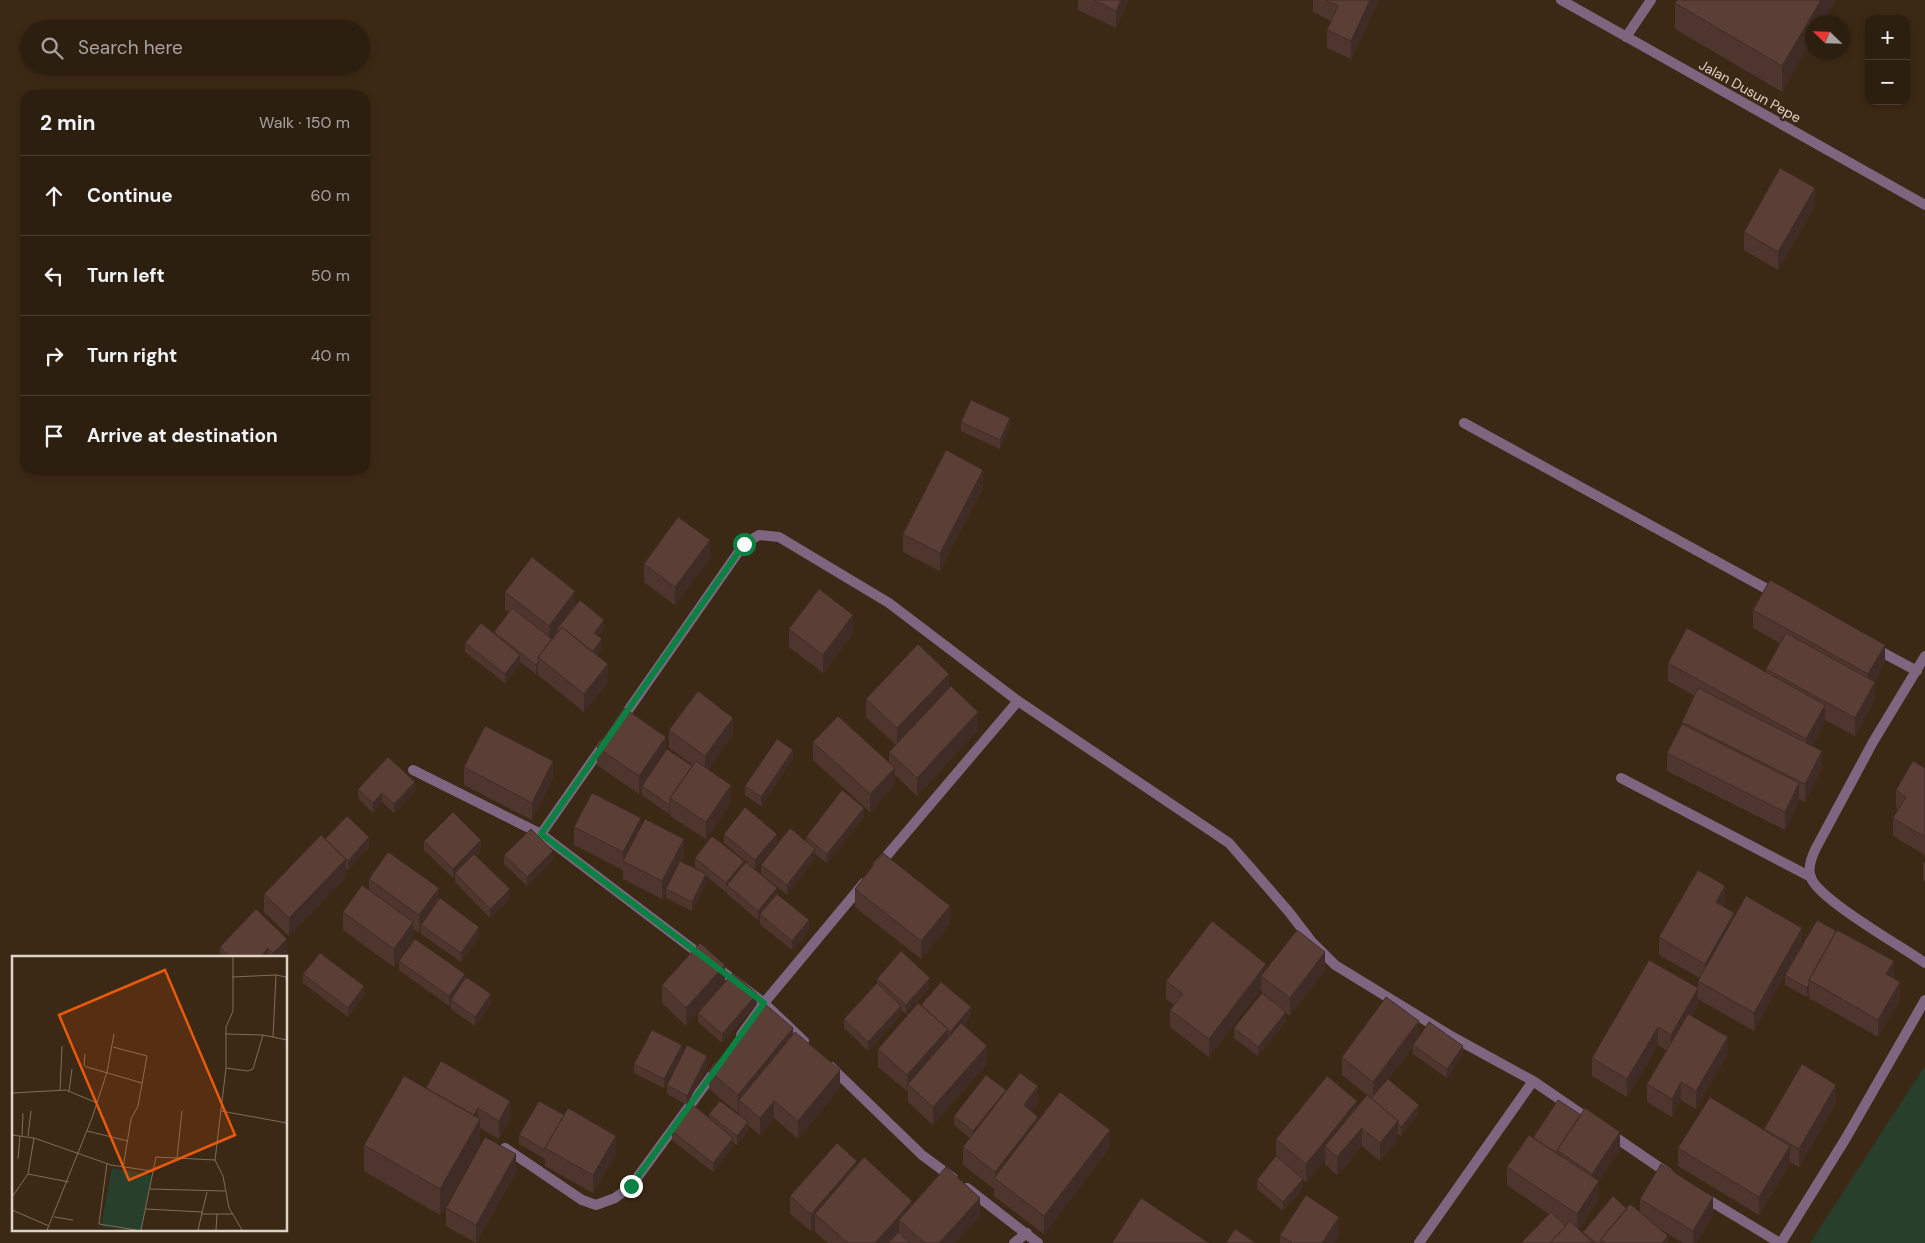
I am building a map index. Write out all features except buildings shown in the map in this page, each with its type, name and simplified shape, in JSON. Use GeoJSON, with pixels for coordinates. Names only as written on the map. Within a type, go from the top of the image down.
{"type":"FeatureCollection","features":[{"type":"Feature","properties":{"kind":"street","name":"Jalan Dusun Pepe"},"geometry":{"type":"LineString","coordinates":[[1561,0],[1925,206]]}},
{"type":"Feature","properties":{"kind":"street"},"geometry":{"type":"LineString","coordinates":[[1626,38],[1651,0]]}},
{"type":"Feature","properties":{"kind":"street"},"geometry":{"type":"LineString","coordinates":[[1464,424],[1786,600]]}},
{"type":"Feature","properties":{"kind":"street"},"geometry":{"type":"LineString","coordinates":[[541,834],[744,544],[760,535],[779,537],[890,603],[1018,700],[1229,843],[1289,912],[1312,942],[1335,965],[1435,1027],[1533,1081],[1686,1185],[1781,1243],[1846,1138],[1925,1000]]}},
{"type":"Feature","properties":{"kind":"street"},"geometry":{"type":"LineString","coordinates":[[1865,642],[1917,671]]}},
{"type":"Feature","properties":{"kind":"street"},"geometry":{"type":"LineString","coordinates":[[1811,878],[1810,863],[1816,848],[1873,742],[1925,656]]}},
{"type":"Feature","properties":{"kind":"street"},"geometry":{"type":"LineString","coordinates":[[735,1043],[764,1003],[1018,700]]}},
{"type":"Feature","properties":{"kind":"street"},"geometry":{"type":"LineString","coordinates":[[412,770],[541,834],[764,1003],[922,1154],[1038,1243]]}},
{"type":"Feature","properties":{"kind":"street"},"geometry":{"type":"LineString","coordinates":[[1621,778],[1811,878],[1831,902],[1925,963]]}},
{"type":"Feature","properties":{"kind":"street"},"geometry":{"type":"LineString","coordinates":[[499,1144],[582,1200],[596,1205],[615,1198],[631,1186],[724,1059]]}},
{"type":"Feature","properties":{"kind":"street"},"geometry":{"type":"LineString","coordinates":[[1419,1243],[1533,1081]]}},
{"type":"Feature","properties":{"kind":"street"},"geometry":{"type":"LineString","coordinates":[[1014,1243],[1027,1233]]}},
{"type":"Feature","properties":{"kind":"green space"},"geometry":{"type":"Polygon","coordinates":[[[1925,1066],[1925,1243],[1810,1243],[1925,1066]]]}},
{"type":"Feature","properties":{"kind":"route"},"geometry":{"type":"LineString","coordinates":[[631,1186],[764,1003],[541,834],[744,544]]}}]}
